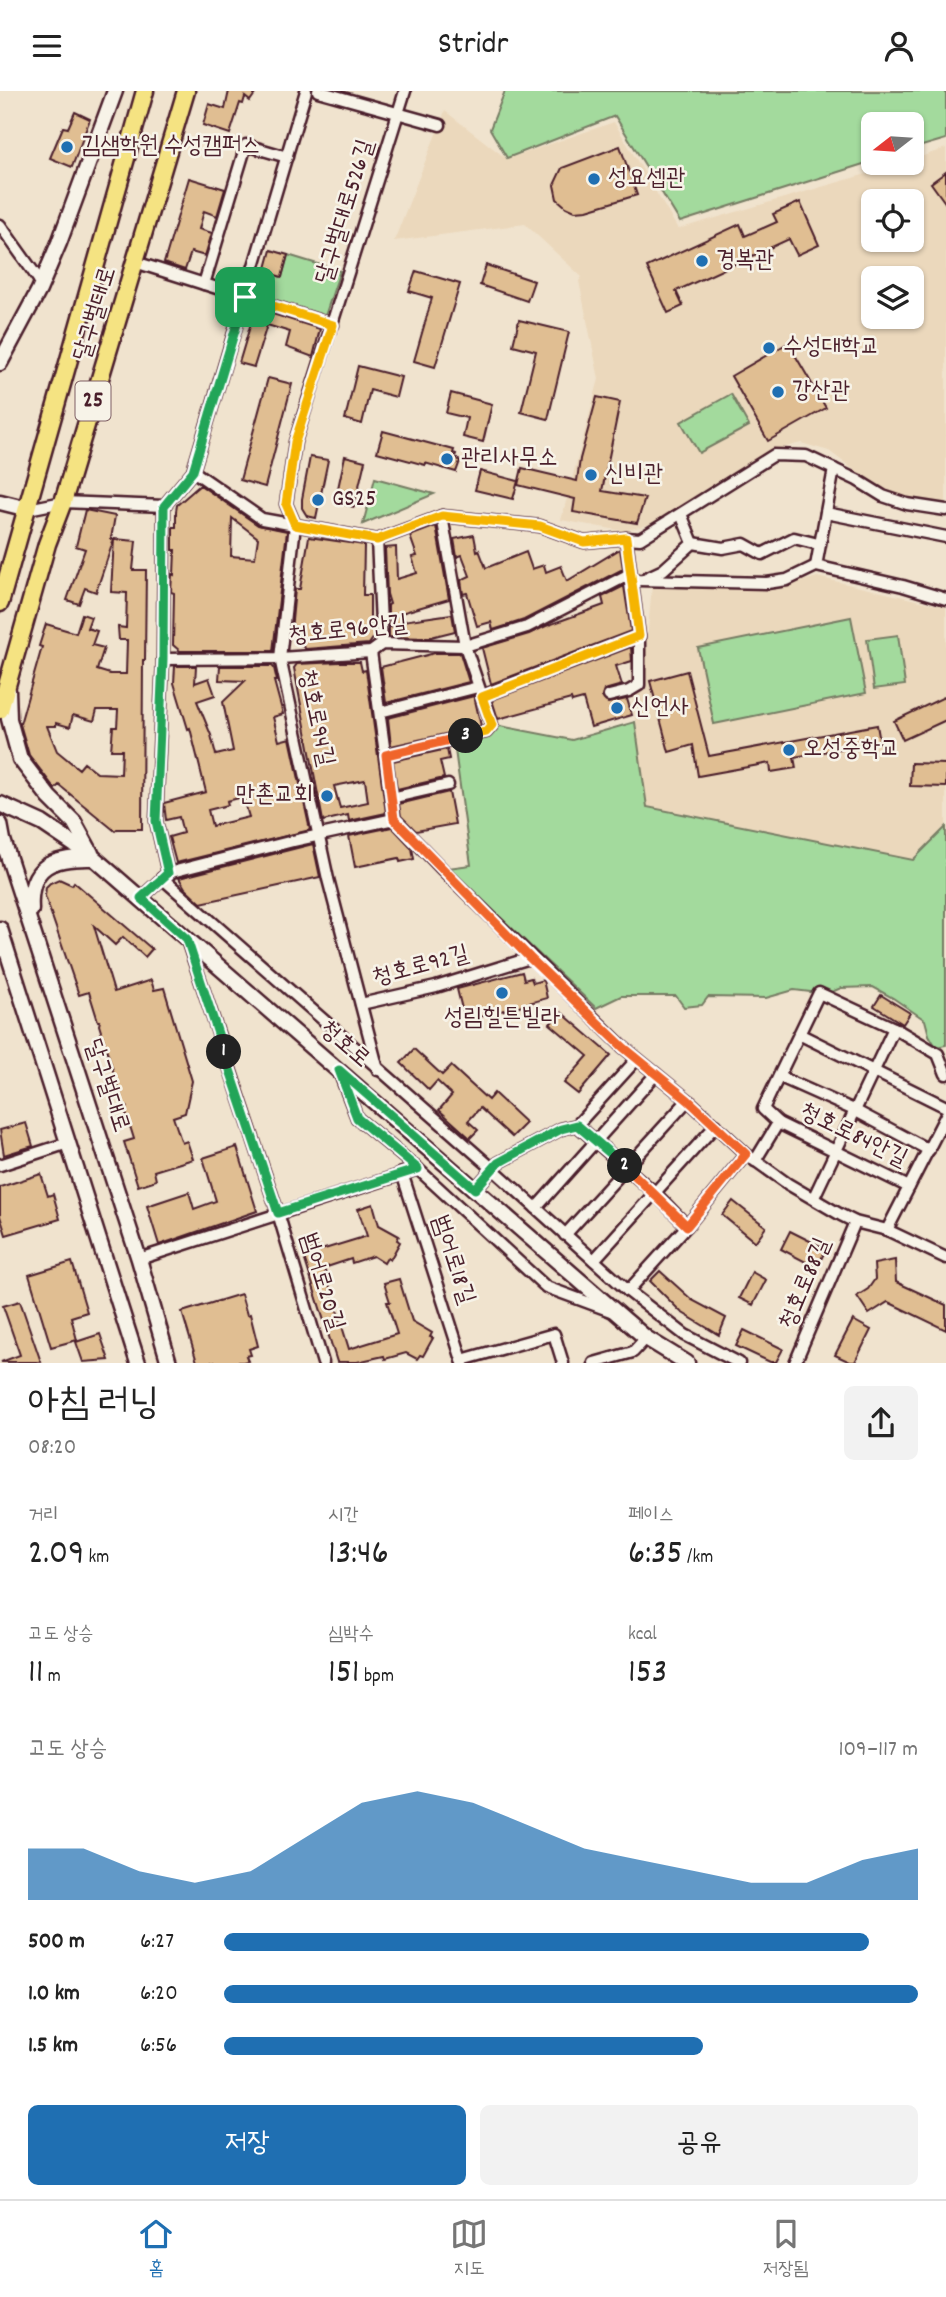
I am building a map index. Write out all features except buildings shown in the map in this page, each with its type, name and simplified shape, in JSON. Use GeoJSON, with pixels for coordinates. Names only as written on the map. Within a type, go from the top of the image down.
{"type":"FeatureCollection","features":[{"type":"Feature","properties":{"kind":"main road"},"geometry":{"type":"LineString","coordinates":[[0,363],[42,284],[115,91]]}},
{"type":"Feature","properties":{"kind":"main road","name":"달구벌대로"},"geometry":{"type":"LineString","coordinates":[[0,603],[145,91]]}},
{"type":"Feature","properties":{"kind":"main road","name":"달구벌대로"},"geometry":{"type":"LineString","coordinates":[[0,711],[47,544],[63,502],[186,91]]}},
{"type":"Feature","properties":{"kind":"main road"},"geometry":{"type":"LineString","coordinates":[[0,502],[28,509]]}},
{"type":"Feature","properties":{"kind":"main road"},"geometry":{"type":"LineString","coordinates":[[7,684],[9,719],[20,759],[49,797],[74,822],[94,858]]}},
{"type":"Feature","properties":{"kind":"main road","name":"청호로"},"geometry":{"type":"LineString","coordinates":[[0,804],[42,823],[94,858],[646,1338],[687,1363]]}},
{"type":"Feature","properties":{"kind":"main road","name":"달구벌대로"},"geometry":{"type":"LineString","coordinates":[[0,824],[139,1259],[169,1363]]}},
{"type":"Feature","properties":{"kind":"main road"},"geometry":{"type":"LineString","coordinates":[[32,929],[30,894],[36,874],[46,865],[66,857],[94,858]]}},
{"type":"Feature","properties":{"kind":"main road"},"geometry":{"type":"LineString","coordinates":[[0,929],[108,1265],[134,1362]]}},
{"type":"Feature","properties":{"kind":"street"},"geometry":{"type":"LineString","coordinates":[[306,91],[193,471],[164,506],[163,659],[156,821],[165,876],[628,1291],[685,1335],[739,1363]]}},
{"type":"Feature","properties":{"kind":"street"},"geometry":{"type":"LineString","coordinates":[[318,91],[440,125]]}},
{"type":"Feature","properties":{"kind":"street","name":"달구벌대로526길"},"geometry":{"type":"LineString","coordinates":[[295,525],[286,504],[295,442],[405,91]]}},
{"type":"Feature","properties":{"kind":"street"},"geometry":{"type":"LineString","coordinates":[[204,283],[246,145],[287,157]]}},
{"type":"Feature","properties":{"kind":"street"},"geometry":{"type":"LineString","coordinates":[[0,225],[42,284]]}},
{"type":"Feature","properties":{"kind":"street"},"geometry":{"type":"LineString","coordinates":[[135,262],[333,325]]}},
{"type":"Feature","properties":{"kind":"street"},"geometry":{"type":"LineString","coordinates":[[193,471],[262,519],[377,540],[442,516],[540,526],[584,542],[640,539],[774,454],[806,456],[883,496],[907,504],[946,510]]}},
{"type":"Feature","properties":{"kind":"street"},"geometry":{"type":"LineString","coordinates":[[816,566],[834,469]]}},
{"type":"Feature","properties":{"kind":"street"},"geometry":{"type":"LineString","coordinates":[[28,509],[63,502],[164,506]]}},
{"type":"Feature","properties":{"kind":"street"},"geometry":{"type":"LineString","coordinates":[[826,513],[946,537]]}},
{"type":"Feature","properties":{"kind":"street"},"geometry":{"type":"LineString","coordinates":[[681,514],[693,543]]}},
{"type":"Feature","properties":{"kind":"street"},"geometry":{"type":"LineString","coordinates":[[386,755],[486,732],[492,725],[465,646],[442,516]]}},
{"type":"Feature","properties":{"kind":"street","name":"청호로94길"},"geometry":{"type":"LineString","coordinates":[[295,525],[280,658],[328,879],[378,1069]]}},
{"type":"Feature","properties":{"kind":"street"},"geometry":{"type":"LineString","coordinates":[[609,696],[629,691],[639,685],[637,579],[626,538]]}},
{"type":"Feature","properties":{"kind":"street"},"geometry":{"type":"LineString","coordinates":[[693,543],[723,548],[744,544],[762,554],[794,538],[818,544]]}},
{"type":"Feature","properties":{"kind":"street"},"geometry":{"type":"LineString","coordinates":[[377,540],[382,644]]}},
{"type":"Feature","properties":{"kind":"street"},"geometry":{"type":"LineString","coordinates":[[637,579],[663,570],[693,543]]}},
{"type":"Feature","properties":{"kind":"street"},"geometry":{"type":"LineString","coordinates":[[637,579],[767,583],[787,580],[816,566],[946,599]]}},
{"type":"Feature","properties":{"kind":"street","name":"청호로96안길"},"geometry":{"type":"LineString","coordinates":[[163,659],[280,658],[371,652],[382,644],[465,646],[527,627],[626,576],[637,579]]}},
{"type":"Feature","properties":{"kind":"street"},"geometry":{"type":"LineString","coordinates":[[380,712],[480,692],[639,636]]}},
{"type":"Feature","properties":{"kind":"street"},"geometry":{"type":"LineString","coordinates":[[141,898],[165,876],[319,835],[394,819],[371,652]]}},
{"type":"Feature","properties":{"kind":"street"},"geometry":{"type":"LineString","coordinates":[[391,798],[448,785]]}},
{"type":"Feature","properties":{"kind":"street","name":"청호로92길"},"geometry":{"type":"LineString","coordinates":[[394,819],[530,958],[637,1059]]}},
{"type":"Feature","properties":{"kind":"street","name":"범어로20길"},"geometry":{"type":"LineString","coordinates":[[187,939],[278,1213],[324,1363]]}},
{"type":"Feature","properties":{"kind":"street","name":"청호로92길"},"geometry":{"type":"LineString","coordinates":[[361,1004],[436,987],[530,958]]}},
{"type":"Feature","properties":{"kind":"street","name":"청호로84안길"},"geometry":{"type":"LineString","coordinates":[[909,1187],[778,1123],[763,1109],[819,993],[894,1028],[938,1054],[946,1074]]}},
{"type":"Feature","properties":{"kind":"street"},"geometry":{"type":"LineString","coordinates":[[814,1197],[894,1028]]}},
{"type":"Feature","properties":{"kind":"street"},"geometry":{"type":"LineString","coordinates":[[800,1035],[946,1107]]}},
{"type":"Feature","properties":{"kind":"street"},"geometry":{"type":"LineString","coordinates":[[475,1189],[498,1163],[550,1135],[577,1125],[637,1059]]}},
{"type":"Feature","properties":{"kind":"street","name":"청호로88길"},"geometry":{"type":"LineString","coordinates":[[637,1059],[688,1100],[746,1154],[788,1184],[855,1222],[887,1230]]}},
{"type":"Feature","properties":{"kind":"street"},"geometry":{"type":"LineString","coordinates":[[339,1070],[357,1118],[418,1169],[546,1287],[617,1313]]}},
{"type":"Feature","properties":{"kind":"street"},"geometry":{"type":"LineString","coordinates":[[536,1209],[656,1074]]}},
{"type":"Feature","properties":{"kind":"street","name":"청호로84안길"},"geometry":{"type":"LineString","coordinates":[[780,1077],[854,1109],[929,1150]]}},
{"type":"Feature","properties":{"kind":"street"},"geometry":{"type":"LineString","coordinates":[[565,1235],[688,1100]]}},
{"type":"Feature","properties":{"kind":"street","name":"청호로84안길"},"geometry":{"type":"LineString","coordinates":[[887,1230],[946,1115]]}},
{"type":"Feature","properties":{"kind":"street","name":"청호로84안길"},"geometry":{"type":"LineString","coordinates":[[755,1161],[778,1123]]}},
{"type":"Feature","properties":{"kind":"street"},"geometry":{"type":"LineString","coordinates":[[577,1125],[656,1194],[687,1226]]}},
{"type":"Feature","properties":{"kind":"street"},"geometry":{"type":"LineString","coordinates":[[594,1260],[716,1125]]}},
{"type":"Feature","properties":{"kind":"street"},"geometry":{"type":"LineString","coordinates":[[0,1165],[68,1143]]}},
{"type":"Feature","properties":{"kind":"street"},"geometry":{"type":"LineString","coordinates":[[628,1291],[687,1226],[746,1154]]}},
{"type":"Feature","properties":{"kind":"street"},"geometry":{"type":"LineString","coordinates":[[139,1259],[418,1169]]}},
{"type":"Feature","properties":{"kind":"street","name":"범어로18길"},"geometry":{"type":"LineString","coordinates":[[402,1173],[463,1361],[554,1334],[563,1363]]}},
{"type":"Feature","properties":{"kind":"street","name":"청호로88길"},"geometry":{"type":"LineString","coordinates":[[795,1363],[855,1222]]}},
{"type":"Feature","properties":{"kind":"street"},"geometry":{"type":"LineString","coordinates":[[887,1230],[946,1258]]}},
{"type":"Feature","properties":{"kind":"street"},"geometry":{"type":"LineString","coordinates":[[594,1363],[633,1352],[646,1338]]}},
{"type":"Feature","properties":{"kind":"shaded area","name":"수성대학교"},"geometry":{"type":"Polygon","coordinates":[[[445,111],[507,159],[614,122],[678,229],[863,175],[924,175],[924,156],[946,148],[946,504],[907,499],[869,481],[829,451],[801,443],[770,451],[660,522],[623,531],[561,520],[599,379],[579,281],[582,277],[525,224],[394,241],[445,111]]]}},
{"type":"Feature","properties":{"kind":"shaded area"},"geometry":{"type":"Polygon","coordinates":[[[817,577],[946,607],[946,827],[914,861],[646,807],[633,699],[643,687],[652,585],[768,588],[817,577]]]}},
{"type":"Feature","properties":{"kind":"green space"},"geometry":{"type":"Polygon","coordinates":[[[505,91],[946,91],[946,139],[924,145],[924,112],[861,112],[861,165],[680,222],[615,116],[507,158],[490,129],[505,91]]]}},
{"type":"Feature","properties":{"kind":"green space"},"geometry":{"type":"Polygon","coordinates":[[[288,255],[340,271],[325,316],[259,295],[265,272],[282,277],[288,255]]]}},
{"type":"Feature","properties":{"kind":"green space"},"geometry":{"type":"Polygon","coordinates":[[[731,394],[749,426],[699,453],[681,422],[731,394]]]}},
{"type":"Feature","properties":{"kind":"green space"},"geometry":{"type":"Polygon","coordinates":[[[375,478],[434,494],[363,524],[375,478]]]}},
{"type":"Feature","properties":{"kind":"green space"},"geometry":{"type":"Polygon","coordinates":[[[851,617],[866,693],[714,724],[698,648],[851,617]]]}},
{"type":"Feature","properties":{"kind":"green space"},"geometry":{"type":"Polygon","coordinates":[[[898,635],[905,685],[874,689],[867,639],[898,635]]]}},
{"type":"Feature","properties":{"kind":"green space"},"geometry":{"type":"Polygon","coordinates":[[[635,722],[647,807],[913,860],[946,827],[946,1045],[936,1047],[925,1020],[873,987],[841,988],[827,994],[794,990],[766,998],[708,997],[702,1005],[684,1007],[676,996],[621,996],[596,1008],[448,868],[471,865],[454,743],[485,736],[500,726],[572,740],[635,722]]]}},
{"type":"Feature","properties":{"kind":"place","name":"김샘학원 수성캠퍼스"},"geometry":{"type":"Point","coordinates":[67,147]}},
{"type":"Feature","properties":{"kind":"place","name":"성요셉관"},"geometry":{"type":"Point","coordinates":[594,179]}},
{"type":"Feature","properties":{"kind":"place","name":"경복관"},"geometry":{"type":"Point","coordinates":[702,261]}},
{"type":"Feature","properties":{"kind":"place","name":"수성대학교"},"geometry":{"type":"Point","coordinates":[769,348]}},
{"type":"Feature","properties":{"kind":"place","name":"강산관"},"geometry":{"type":"Point","coordinates":[778,392]}},
{"type":"Feature","properties":{"kind":"place","name":"관리사무소"},"geometry":{"type":"Point","coordinates":[447,459]}},
{"type":"Feature","properties":{"kind":"place","name":"신비관"},"geometry":{"type":"Point","coordinates":[591,475]}},
{"type":"Feature","properties":{"kind":"place","name":"GS25"},"geometry":{"type":"Point","coordinates":[318,500]}},
{"type":"Feature","properties":{"kind":"place","name":"신언사"},"geometry":{"type":"Point","coordinates":[617,708]}},
{"type":"Feature","properties":{"kind":"place","name":"오성중학교"},"geometry":{"type":"Point","coordinates":[789,750]}},
{"type":"Feature","properties":{"kind":"place","name":"만촌교회"},"geometry":{"type":"Point","coordinates":[327,796]}},
{"type":"Feature","properties":{"kind":"place","name":"성림힐튼빌라"},"geometry":{"type":"Point","coordinates":[502,993]}},
{"type":"Feature","properties":{"kind":"route"},"geometry":{"type":"LineString","coordinates":[[245,297],[333,325],[295,442],[286,504],[295,525],[377,540],[442,516],[540,526],[584,542],[626,538],[639,636],[482,697],[492,725],[486,732],[386,755],[394,819],[530,958],[623,1047],[688,1100],[746,1154],[687,1226],[656,1194],[577,1125],[561,1129],[498,1163],[475,1189],[339,1070],[357,1118],[418,1169],[278,1213],[187,939],[141,898],[168,873],[156,821],[163,659],[164,506],[193,471],[245,297]]}}]}
